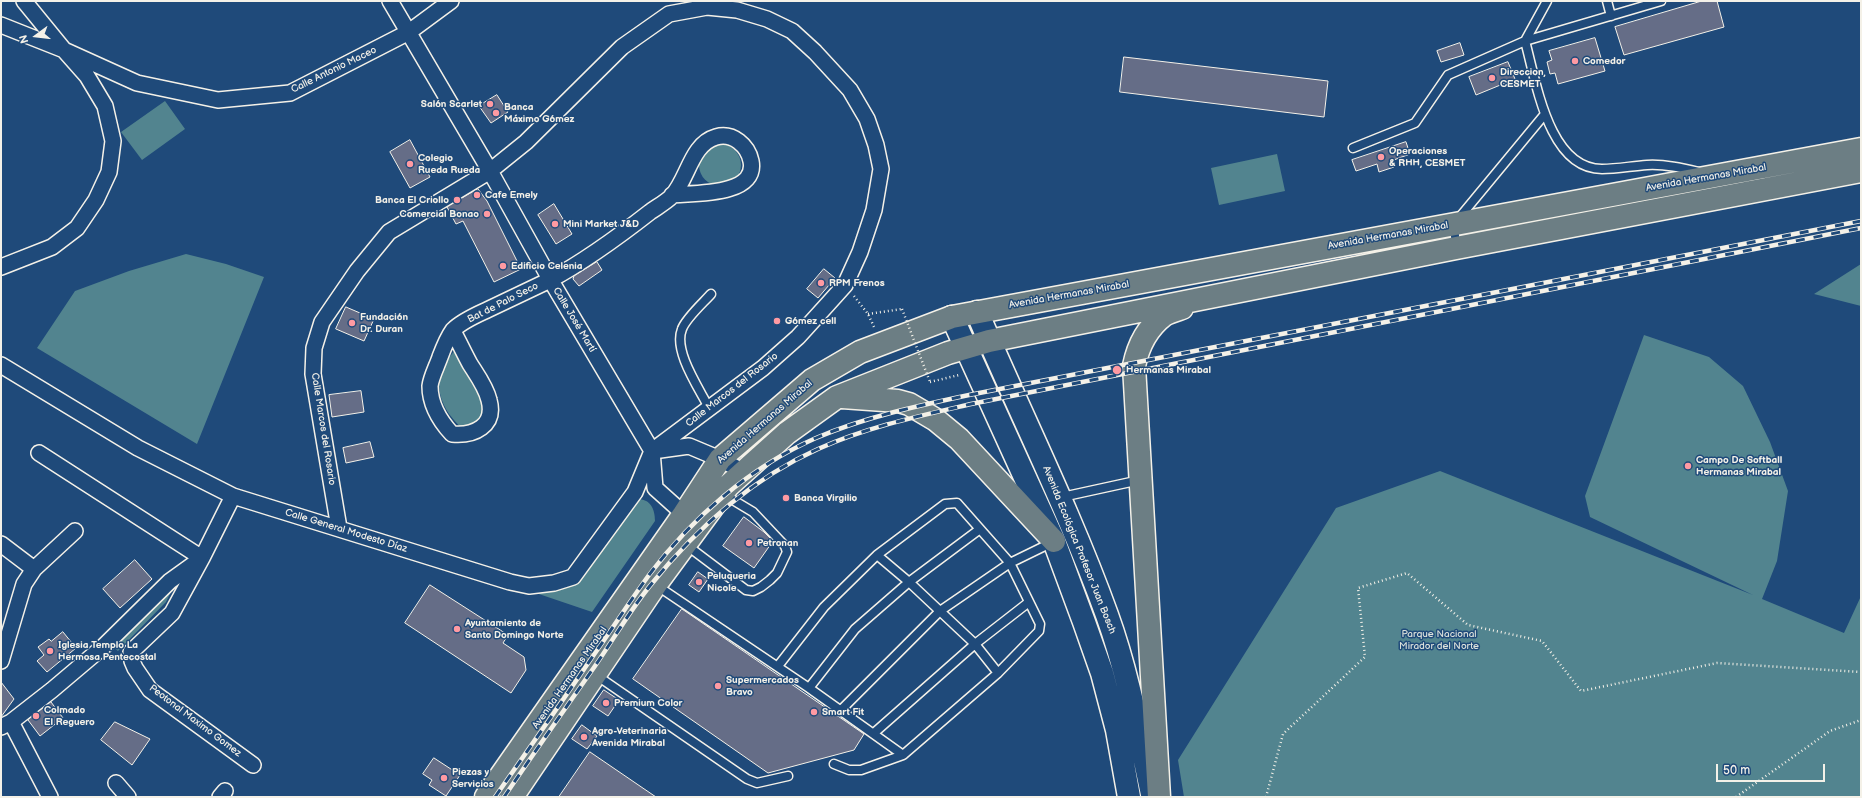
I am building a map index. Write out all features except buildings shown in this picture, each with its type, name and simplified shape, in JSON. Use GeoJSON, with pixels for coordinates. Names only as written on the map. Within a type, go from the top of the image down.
{"type":"FeatureCollection","features":[{"type":"Feature","properties":{"kind":"main road","name":"Avenida Hermanas Mirabal"},"geometry":{"type":"LineString","coordinates":[[512,797],[596,675],[656,584],[685,544],[693,518],[720,459],[812,380],[860,352],[952,317],[1861,149]]}},
{"type":"Feature","properties":{"kind":"main road","name":"Avenida Hermanas Mirabal"},"geometry":{"type":"LineString","coordinates":[[486,797],[693,518],[723,493],[787,433],[836,397],[966,347],[990,341],[1456,248],[1861,171]]}},
{"type":"Feature","properties":{"kind":"main road"},"geometry":{"type":"LineString","coordinates":[[1160,797],[1134,366],[1137,351],[1144,337],[1165,314],[1217,295]]}},
{"type":"Feature","properties":{"kind":"main road"},"geometry":{"type":"LineString","coordinates":[[836,397],[898,401],[910,404],[936,420],[959,439],[1054,542]]}},
{"type":"Feature","properties":{"kind":"street"},"geometry":{"type":"LineString","coordinates":[[1,267],[52,247],[77,228],[96,200],[109,172],[113,141],[105,106],[87,76],[24,1]]}},
{"type":"Feature","properties":{"kind":"street","name":"Calle José Martí"},"geometry":{"type":"LineString","coordinates":[[390,1],[490,171],[550,279],[652,451]]}},
{"type":"Feature","properties":{"kind":"street","name":"Calle Antonio Maceo"},"geometry":{"type":"LineString","coordinates":[[1,25],[64,50],[137,83],[218,100],[290,93],[409,32],[451,1]]}},
{"type":"Feature","properties":{"kind":"street","name":"Calle Marcos del Rosario"},"geometry":{"type":"LineString","coordinates":[[339,528],[313,374],[314,348],[322,322],[357,271],[389,232],[490,171],[526,142],[622,47],[669,14],[707,7],[737,10],[767,19],[792,31],[835,71],[850,90],[868,119],[876,145],[881,169],[874,210],[860,252],[845,285],[798,337],[763,368],[652,451]]}},
{"type":"Feature","properties":{"kind":"street","name":"Bat de Palo Seco"},"geometry":{"type":"LineString","coordinates":[[453,331],[489,399],[490,413],[484,426],[474,433],[463,435],[452,434],[440,422],[433,404],[430,385],[442,353],[453,331],[468,319],[550,279],[596,252],[672,195],[700,148],[715,137],[724,135],[743,144],[750,156],[752,164],[749,176],[742,183],[731,189],[672,195]]}},
{"type":"Feature","properties":{"kind":"street","name":"Avenida Ecológica Profesor Juan Bosch"},"geometry":{"type":"LineString","coordinates":[[977,312],[990,341],[1049,499],[1054,542],[1102,673],[1117,730],[1129,797]]}},
{"type":"Feature","properties":{"kind":"street","name":"Avenida Ecológica Profesor Juan Bosch"},"geometry":{"type":"LineString","coordinates":[[952,317],[966,347],[1049,499],[1107,616],[1132,699],[1153,797]]}},
{"type":"Feature","properties":{"kind":"street","name":"Calle General Modesto Díaz"},"geometry":{"type":"LineString","coordinates":[[1,365],[138,448],[233,496],[510,582],[529,586],[554,583],[573,577],[635,492],[652,451]]}},
{"type":"Feature","properties":{"kind":"street"},"geometry":{"type":"LineString","coordinates":[[693,518],[655,488],[652,451],[690,446],[720,459],[744,472]]}},
{"type":"Feature","properties":{"kind":"street"},"geometry":{"type":"LineString","coordinates":[[39,453],[202,558]]}},
{"type":"Feature","properties":{"kind":"street"},"geometry":{"type":"LineString","coordinates":[[50,797],[6,724],[52,690],[104,646],[170,581],[202,558],[233,496]]}},
{"type":"Feature","properties":{"kind":"street"},"geometry":{"type":"LineString","coordinates":[[1,661],[24,584],[34,569],[75,531]]}},
{"type":"Feature","properties":{"kind":"street"},"geometry":{"type":"LineString","coordinates":[[1,544],[34,569]]}},
{"type":"Feature","properties":{"kind":"street","name":"Peotonal Maximo Gomez"},"geometry":{"type":"LineString","coordinates":[[202,558],[172,613],[131,652],[132,661],[150,690],[253,765]]}},
{"type":"Feature","properties":{"kind":"street"},"geometry":{"type":"LineString","coordinates":[[116,782],[128,797]]}},
{"type":"Feature","properties":{"kind":"lane"},"geometry":{"type":"LineString","coordinates":[[1547,1],[1525,41],[1545,114],[1551,129],[1565,152],[1583,165],[1600,169],[1649,165],[1678,167],[1715,176]]}},
{"type":"Feature","properties":{"kind":"lane"},"geometry":{"type":"LineString","coordinates":[[1607,1],[1611,16]]}},
{"type":"Feature","properties":{"kind":"lane"},"geometry":{"type":"LineString","coordinates":[[1353,148],[1415,123],[1448,75],[1525,41],[1661,1]]}},
{"type":"Feature","properties":{"kind":"lane"},"geometry":{"type":"LineString","coordinates":[[1456,248],[1454,224],[1545,114]]}},
{"type":"Feature","properties":{"kind":"lane"},"geometry":{"type":"LineString","coordinates":[[709,408],[681,350],[679,338],[682,328],[711,294]]}},
{"type":"Feature","properties":{"kind":"lane"},"geometry":{"type":"LineString","coordinates":[[1049,499],[1141,480]]}},
{"type":"Feature","properties":{"kind":"lane"},"geometry":{"type":"LineString","coordinates":[[685,544],[746,590],[753,591],[761,587],[777,573],[786,556],[785,546],[753,512],[723,493]]}},
{"type":"Feature","properties":{"kind":"lane"},"geometry":{"type":"LineString","coordinates":[[778,666],[824,607],[877,556],[944,504],[951,502],[956,503],[1010,563],[1040,624],[1039,631],[998,672],[903,755],[861,770],[849,770],[834,764]]}},
{"type":"Feature","properties":{"kind":"lane"},"geometry":{"type":"LineString","coordinates":[[809,688],[855,629],[909,582],[980,529]]}},
{"type":"Feature","properties":{"kind":"lane"},"geometry":{"type":"LineString","coordinates":[[841,710],[940,611],[1010,563],[1054,542]]}},
{"type":"Feature","properties":{"kind":"lane"},"geometry":{"type":"LineString","coordinates":[[877,556],[909,582],[940,611],[974,644],[998,672]]}},
{"type":"Feature","properties":{"kind":"lane"},"geometry":{"type":"LineString","coordinates":[[656,584],[778,666],[903,755]]}},
{"type":"Feature","properties":{"kind":"lane"},"geometry":{"type":"LineString","coordinates":[[874,733],[974,644],[1029,602]]}},
{"type":"Feature","properties":{"kind":"lane"},"geometry":{"type":"LineString","coordinates":[[596,675],[747,779],[758,782],[788,776]]}},
{"type":"Feature","properties":{"kind":"path"},"geometry":{"type":"LineString","coordinates":[[845,285],[868,314],[902,309],[930,382],[955,375]]}},
{"type":"Feature","properties":{"kind":"path"},"geometry":{"type":"LineString","coordinates":[[1266,797],[1284,734],[1365,657],[1358,588],[1407,573],[1468,625],[1542,641],[1581,691],[1717,663],[1861,672]]}},
{"type":"Feature","properties":{"kind":"path"},"geometry":{"type":"LineString","coordinates":[[1736,797],[1830,731],[1861,720]]}},
{"type":"Feature","properties":{"kind":"green space"},"geometry":{"type":"Polygon","coordinates":[[[165,101],[185,129],[142,160],[121,132],[165,101]]]}},
{"type":"Feature","properties":{"kind":"green space"},"geometry":{"type":"Polygon","coordinates":[[[720,144],[735,150],[741,165],[735,180],[720,186],[705,180],[699,165],[705,150],[720,144]]]}},
{"type":"Feature","properties":{"kind":"green space"},"geometry":{"type":"Polygon","coordinates":[[[1277,154],[1285,191],[1219,205],[1211,168],[1277,154]]]}},
{"type":"Feature","properties":{"kind":"green space"},"geometry":{"type":"Polygon","coordinates":[[[186,254],[226,264],[264,277],[197,444],[37,348],[75,291],[129,271],[186,254]]]}},
{"type":"Feature","properties":{"kind":"green space"},"geometry":{"type":"Polygon","coordinates":[[[1861,264],[1861,306],[1814,294],[1861,264]]]}},
{"type":"Feature","properties":{"kind":"green space","name":"Parque Nacional Mirador del Norte"},"geometry":{"type":"Polygon","coordinates":[[[1644,335],[1709,357],[1743,386],[1770,442],[1788,491],[1777,561],[1762,599],[1844,633],[1861,596],[1861,797],[1184,797],[1178,760],[1336,508],[1440,471],[1753,595],[1590,517],[1585,496],[1644,335]]]}},
{"type":"Feature","properties":{"kind":"green space"},"geometry":{"type":"Polygon","coordinates":[[[456,349],[485,405],[478,422],[461,428],[446,409],[442,400],[439,384],[442,370],[456,349]]]}},
{"type":"Feature","properties":{"kind":"green space"},"geometry":{"type":"Polygon","coordinates":[[[635,499],[644,500],[651,505],[654,512],[655,521],[592,612],[530,591],[567,584],[635,499]]]}},
{"type":"Feature","properties":{"kind":"green space"},"geometry":{"type":"Polygon","coordinates":[[[177,579],[166,602],[118,651],[104,640],[177,579]]]}},
{"type":"Feature","properties":{"kind":"railway"},"geometry":{"type":"LineString","coordinates":[[495,797],[649,575],[666,554],[703,514],[745,479],[792,450],[816,438],[872,418],[969,395],[1861,221]]}},
{"type":"Feature","properties":{"kind":"railway"},"geometry":{"type":"LineString","coordinates":[[504,797],[635,606],[666,566],[725,508],[747,491],[793,461],[837,441],[874,428],[971,404],[1861,228]]}},
{"type":"Feature","properties":{"kind":"place","name":"Comedor"},"geometry":{"type":"Point","coordinates":[1575,61]}},
{"type":"Feature","properties":{"kind":"place","name":"Direccion, CESMET"},"geometry":{"type":"Point","coordinates":[1492,78]}},
{"type":"Feature","properties":{"kind":"place","name":"Salón Scarlet"},"geometry":{"type":"Point","coordinates":[490,104]}},
{"type":"Feature","properties":{"kind":"place","name":"Banca Máximo Gómez"},"geometry":{"type":"Point","coordinates":[496,113]}},
{"type":"Feature","properties":{"kind":"place","name":"Operaciones & RHH, CESMET"},"geometry":{"type":"Point","coordinates":[1381,157]}},
{"type":"Feature","properties":{"kind":"place","name":"Colegio Rueda Rueda"},"geometry":{"type":"Point","coordinates":[410,164]}},
{"type":"Feature","properties":{"kind":"place","name":"Cafe Emely"},"geometry":{"type":"Point","coordinates":[477,195]}},
{"type":"Feature","properties":{"kind":"place","name":"Banca El Criollo"},"geometry":{"type":"Point","coordinates":[457,200]}},
{"type":"Feature","properties":{"kind":"place","name":"Comercial Bonao"},"geometry":{"type":"Point","coordinates":[487,214]}},
{"type":"Feature","properties":{"kind":"place","name":"Mini Market J&D"},"geometry":{"type":"Point","coordinates":[555,224]}},
{"type":"Feature","properties":{"kind":"place","name":"Edificio Celenia"},"geometry":{"type":"Point","coordinates":[503,266]}},
{"type":"Feature","properties":{"kind":"place","name":"RPM Frenos"},"geometry":{"type":"Point","coordinates":[821,283]}},
{"type":"Feature","properties":{"kind":"place","name":"Gómez cell"},"geometry":{"type":"Point","coordinates":[777,321]}},
{"type":"Feature","properties":{"kind":"place","name":"Fundación Dr. Duran"},"geometry":{"type":"Point","coordinates":[352,323]}},
{"type":"Feature","properties":{"kind":"place","name":"Hermanas Mirabal"},"geometry":{"type":"Point","coordinates":[1117,370]}},
{"type":"Feature","properties":{"kind":"place","name":"Campo De Softball Hermanas Mirabal"},"geometry":{"type":"Point","coordinates":[1688,466]}},
{"type":"Feature","properties":{"kind":"place","name":"Banca Virgilio"},"geometry":{"type":"Point","coordinates":[786,498]}},
{"type":"Feature","properties":{"kind":"place","name":"Petronan"},"geometry":{"type":"Point","coordinates":[749,543]}},
{"type":"Feature","properties":{"kind":"place","name":"Peluqueria Nicole"},"geometry":{"type":"Point","coordinates":[699,582]}},
{"type":"Feature","properties":{"kind":"place","name":"Ayuntamiento de Santo Domingo Norte"},"geometry":{"type":"Point","coordinates":[457,629]}},
{"type":"Feature","properties":{"kind":"place","name":"Iglesia Templo La Hermosa Pentecostal"},"geometry":{"type":"Point","coordinates":[50,651]}},
{"type":"Feature","properties":{"kind":"place","name":"Supermercados Bravo"},"geometry":{"type":"Point","coordinates":[718,686]}},
{"type":"Feature","properties":{"kind":"place","name":"Premium Color"},"geometry":{"type":"Point","coordinates":[606,703]}},
{"type":"Feature","properties":{"kind":"place","name":"Smart Fit"},"geometry":{"type":"Point","coordinates":[814,712]}},
{"type":"Feature","properties":{"kind":"place","name":"Colmado El Reguero"},"geometry":{"type":"Point","coordinates":[36,716]}},
{"type":"Feature","properties":{"kind":"place","name":"Agro-Veterinaria Avenida Mirabal"},"geometry":{"type":"Point","coordinates":[584,737]}},
{"type":"Feature","properties":{"kind":"place","name":"Piezas y Servicios"},"geometry":{"type":"Point","coordinates":[444,778]}}]}
